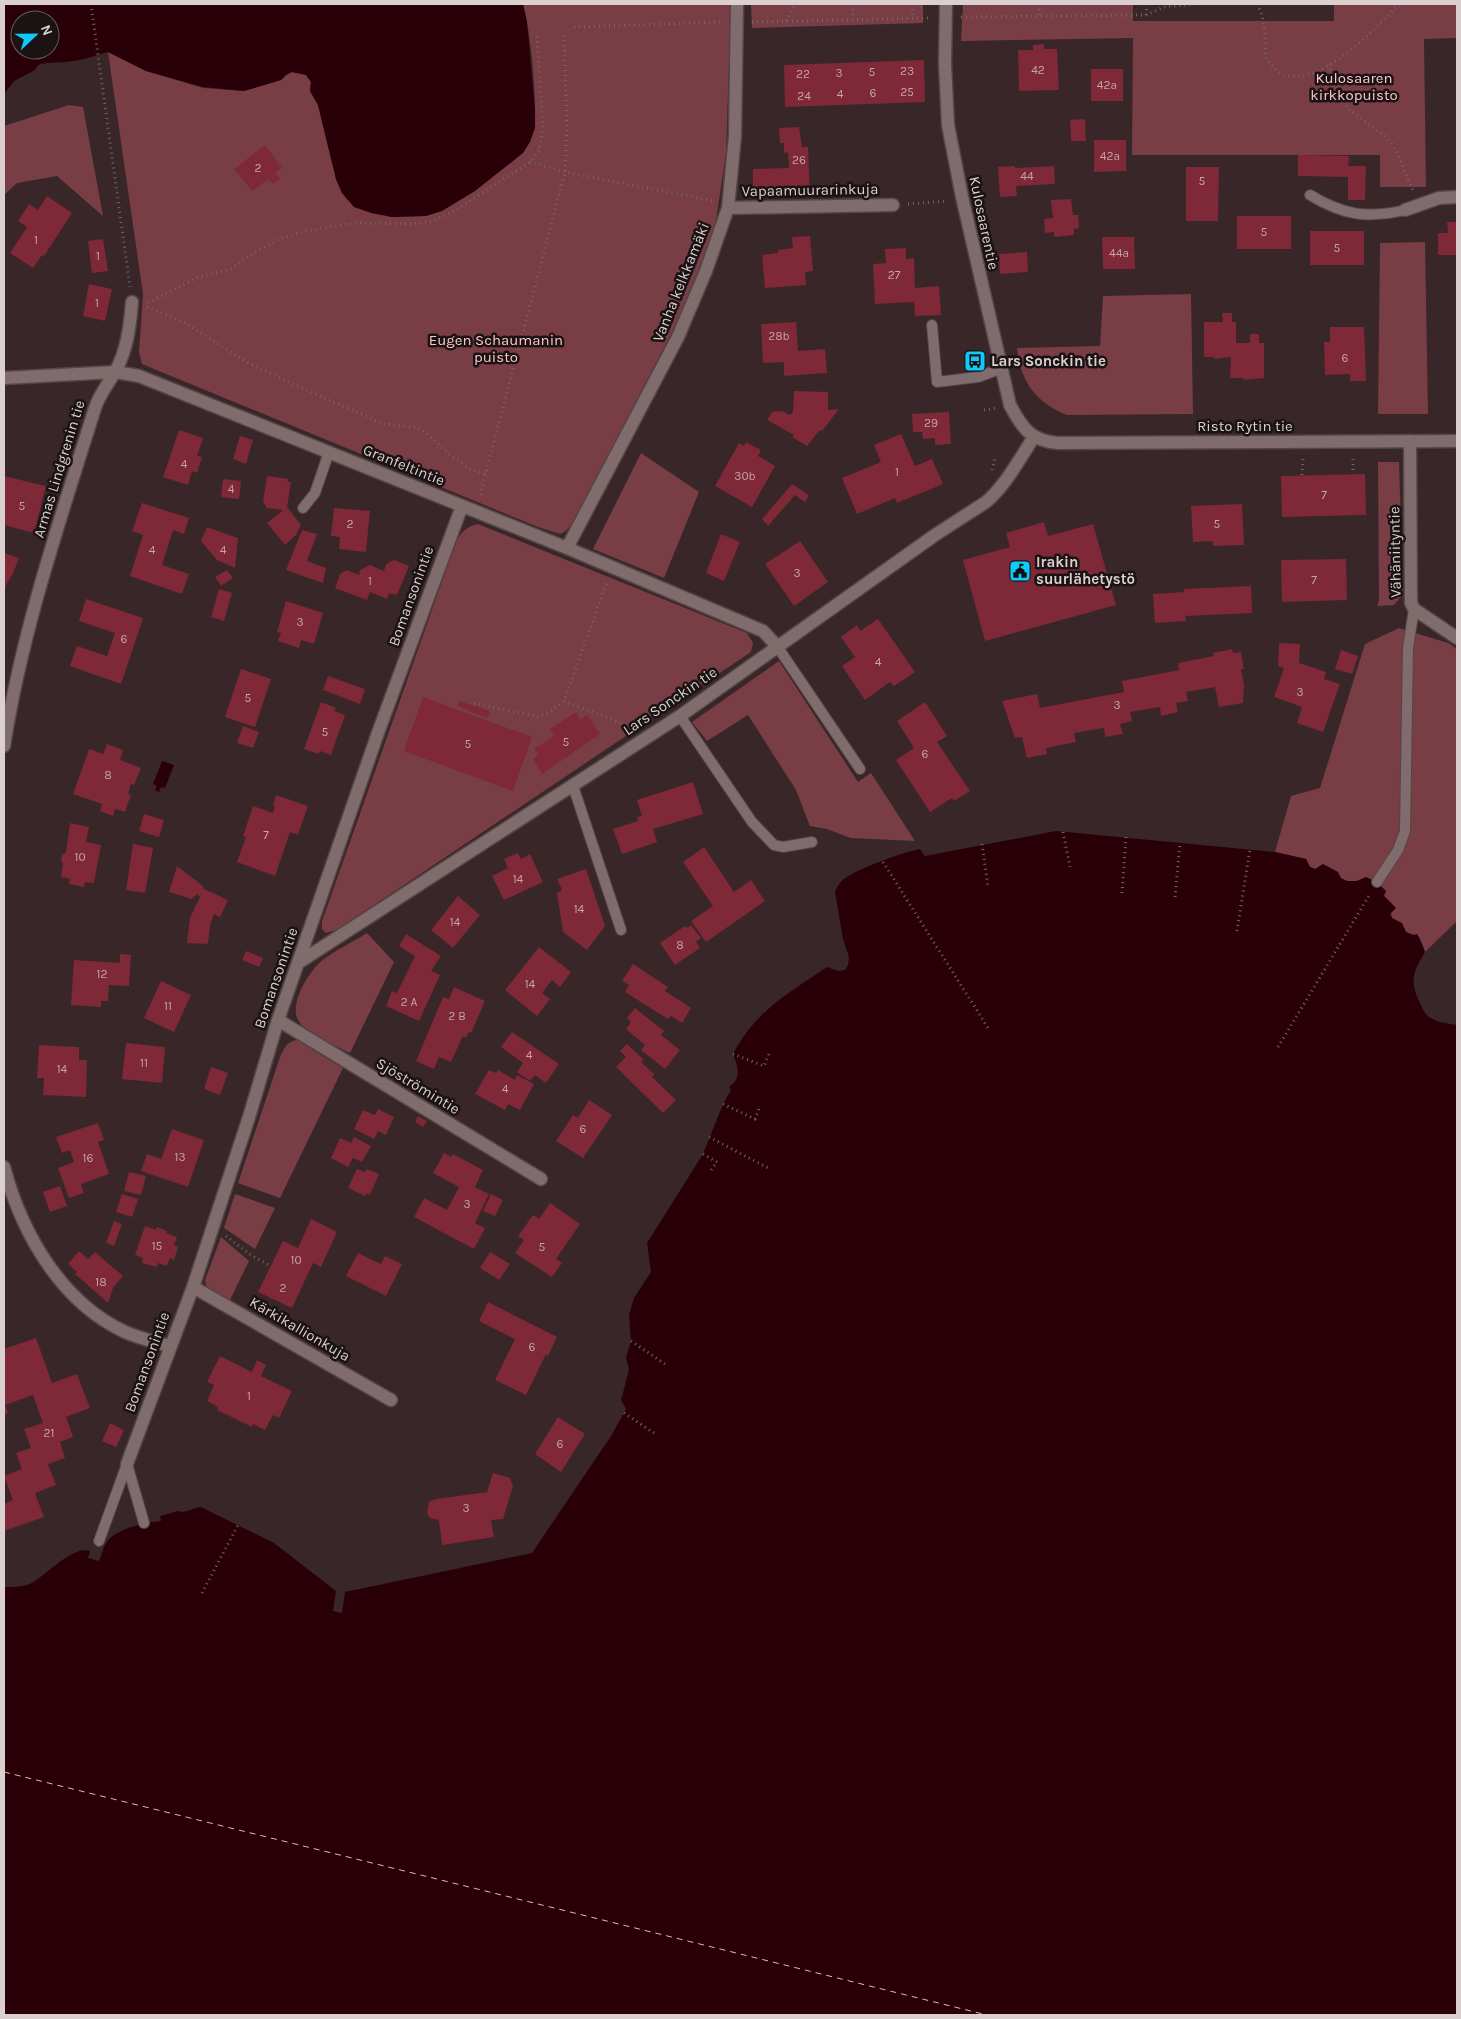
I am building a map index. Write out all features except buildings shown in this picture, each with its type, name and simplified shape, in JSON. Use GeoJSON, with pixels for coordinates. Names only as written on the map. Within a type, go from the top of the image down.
{"type":"FeatureCollection","features":[{"type":"Feature","properties":{"kind":"street","name":"Vanha kelkkamäki"},"geometry":{"type":"LineString","coordinates":[[567,548],[678,337],[706,270],[728,208],[735,136],[737,4]]}},
{"type":"Feature","properties":{"kind":"street","name":"Kulosaarentie"},"geometry":{"type":"LineString","coordinates":[[946,4],[945,64],[948,125],[962,198],[1010,406],[1018,422],[1034,437]]}},
{"type":"Feature","properties":{"kind":"street"},"geometry":{"type":"LineString","coordinates":[[1405,210],[1439,198],[1457,197]]}},
{"type":"Feature","properties":{"kind":"street","name":"Vapaamuurarinkuja"},"geometry":{"type":"LineString","coordinates":[[728,208],[893,205]]}},
{"type":"Feature","properties":{"kind":"street","name":"Armas Lindgrenin tie"},"geometry":{"type":"LineString","coordinates":[[4,746],[10,706],[43,578],[97,401],[115,372],[125,350],[138,304]]}},
{"type":"Feature","properties":{"kind":"street","name":"Granfeltintie"},"geometry":{"type":"LineString","coordinates":[[4,378],[115,372],[139,376],[567,548],[763,631],[778,646]]}},
{"type":"Feature","properties":{"kind":"street","name":"Risto Rytin tie"},"geometry":{"type":"LineString","coordinates":[[1034,437],[1046,442],[1058,443],[1457,442]]}},
{"type":"Feature","properties":{"kind":"street","name":"Lars Sonckin tie"},"geometry":{"type":"LineString","coordinates":[[298,963],[680,716],[986,502],[992,497],[1034,437]]}},
{"type":"Feature","properties":{"kind":"street","name":"Vähäniityntie"},"geometry":{"type":"LineString","coordinates":[[1410,441],[1411,603],[1414,609],[1457,638]]}},
{"type":"Feature","properties":{"kind":"street","name":"Bomansonintie"},"geometry":{"type":"LineString","coordinates":[[127,1464],[214,1226],[278,1020],[379,730],[462,506]]}},
{"type":"Feature","properties":{"kind":"street","name":"Sjöströmintie"},"geometry":{"type":"LineString","coordinates":[[278,1020],[541,1179]]}},
{"type":"Feature","properties":{"kind":"street"},"geometry":{"type":"LineString","coordinates":[[4,1168],[19,1214],[31,1238],[55,1275],[73,1295],[93,1313],[126,1332],[169,1346]]}},
{"type":"Feature","properties":{"kind":"street","name":"Kärkikallionkuja"},"geometry":{"type":"LineString","coordinates":[[193,1287],[392,1400]]}},
{"type":"Feature","properties":{"kind":"lane"},"geometry":{"type":"LineString","coordinates":[[1310,195],[1329,206],[1365,216],[1382,216],[1405,210]]}},
{"type":"Feature","properties":{"kind":"lane"},"geometry":{"type":"LineString","coordinates":[[932,325],[937,382],[978,377],[1000,368]]}},
{"type":"Feature","properties":{"kind":"lane"},"geometry":{"type":"LineString","coordinates":[[303,508],[315,493],[329,452]]}},
{"type":"Feature","properties":{"kind":"lane"},"geometry":{"type":"LineString","coordinates":[[1378,882],[1398,850],[1405,831],[1408,648],[1414,609]]}},
{"type":"Feature","properties":{"kind":"lane"},"geometry":{"type":"LineString","coordinates":[[778,646],[860,769]]}},
{"type":"Feature","properties":{"kind":"lane"},"geometry":{"type":"LineString","coordinates":[[680,716],[752,822],[774,845],[783,847],[812,842]]}},
{"type":"Feature","properties":{"kind":"lane"},"geometry":{"type":"LineString","coordinates":[[573,786],[620,930]]}},
{"type":"Feature","properties":{"kind":"lane"},"geometry":{"type":"LineString","coordinates":[[127,1464],[144,1523]]}},
{"type":"Feature","properties":{"kind":"lane"},"geometry":{"type":"LineString","coordinates":[[99,1541],[127,1464]]}},
{"type":"Feature","properties":{"kind":"path"},"geometry":{"type":"LineString","coordinates":[[91,4],[138,304]]}},
{"type":"Feature","properties":{"kind":"path"},"geometry":{"type":"LineString","coordinates":[[786,21],[795,4]]}},
{"type":"Feature","properties":{"kind":"path"},"geometry":{"type":"LineString","coordinates":[[852,4],[854,19]]}},
{"type":"Feature","properties":{"kind":"path"},"geometry":{"type":"LineString","coordinates":[[912,4],[912,18]]}},
{"type":"Feature","properties":{"kind":"path"},"geometry":{"type":"LineString","coordinates":[[1038,4],[1040,16]]}},
{"type":"Feature","properties":{"kind":"path"},"geometry":{"type":"LineString","coordinates":[[1146,15],[1147,4]]}},
{"type":"Feature","properties":{"kind":"path"},"geometry":{"type":"LineString","coordinates":[[945,17],[1146,15],[1164,7],[1195,4]]}},
{"type":"Feature","properties":{"kind":"path"},"geometry":{"type":"LineString","coordinates":[[1257,4],[1260,9],[1263,26],[1266,59],[1282,74],[1297,77],[1310,74],[1328,64],[1359,42],[1399,4]]}},
{"type":"Feature","properties":{"kind":"path"},"geometry":{"type":"LineString","coordinates":[[766,21],[930,18]]}},
{"type":"Feature","properties":{"kind":"path"},"geometry":{"type":"LineString","coordinates":[[574,27],[737,22]]}},
{"type":"Feature","properties":{"kind":"path"},"geometry":{"type":"LineString","coordinates":[[476,511],[565,172],[567,126],[564,35]]}},
{"type":"Feature","properties":{"kind":"path"},"geometry":{"type":"LineString","coordinates":[[138,304],[198,277],[231,269],[250,255],[281,238],[306,231],[356,223],[413,224],[432,221],[453,212],[530,162],[539,151],[543,127],[537,36]]}},
{"type":"Feature","properties":{"kind":"path"},"geometry":{"type":"LineString","coordinates":[[1328,64],[1347,108],[1388,138],[1397,152],[1419,205]]}},
{"type":"Feature","properties":{"kind":"path"},"geometry":{"type":"LineString","coordinates":[[530,162],[565,172],[714,201],[728,208]]}},
{"type":"Feature","properties":{"kind":"path"},"geometry":{"type":"LineString","coordinates":[[893,205],[962,198]]}},
{"type":"Feature","properties":{"kind":"path"},"geometry":{"type":"LineString","coordinates":[[138,304],[184,322],[245,361],[288,382],[384,424],[418,428],[428,434],[450,456],[470,469],[486,474]]}},
{"type":"Feature","properties":{"kind":"path"},"geometry":{"type":"LineString","coordinates":[[1302,475],[1303,459]]}},
{"type":"Feature","properties":{"kind":"path"},"geometry":{"type":"LineString","coordinates":[[1353,459],[1354,474]]}},
{"type":"Feature","properties":{"kind":"path"},"geometry":{"type":"LineString","coordinates":[[474,703],[539,717],[564,701],[613,568]]}},
{"type":"Feature","properties":{"kind":"path"},"geometry":{"type":"LineString","coordinates":[[564,701],[629,724],[647,737]]}},
{"type":"Feature","properties":{"kind":"path"},"geometry":{"type":"LineString","coordinates":[[1063,832],[1070,867]]}},
{"type":"Feature","properties":{"kind":"path"},"geometry":{"type":"LineString","coordinates":[[1122,893],[1126,837]]}},
{"type":"Feature","properties":{"kind":"path"},"geometry":{"type":"LineString","coordinates":[[1175,897],[1180,843]]}},
{"type":"Feature","properties":{"kind":"path"},"geometry":{"type":"LineString","coordinates":[[982,844],[988,886]]}},
{"type":"Feature","properties":{"kind":"path"},"geometry":{"type":"LineString","coordinates":[[1237,931],[1250,850]]}},
{"type":"Feature","properties":{"kind":"path"},"geometry":{"type":"LineString","coordinates":[[883,862],[990,1031]]}},
{"type":"Feature","properties":{"kind":"path"},"geometry":{"type":"LineString","coordinates":[[1278,1048],[1361,910]]}},
{"type":"Feature","properties":{"kind":"path"},"geometry":{"type":"LineString","coordinates":[[733,1054],[764,1066],[769,1054]]}},
{"type":"Feature","properties":{"kind":"path"},"geometry":{"type":"LineString","coordinates":[[723,1104],[755,1119],[760,1106]]}},
{"type":"Feature","properties":{"kind":"path"},"geometry":{"type":"LineString","coordinates":[[709,1137],[770,1169]]}},
{"type":"Feature","properties":{"kind":"path"},"geometry":{"type":"LineString","coordinates":[[703,1154],[717,1162],[709,1173]]}},
{"type":"Feature","properties":{"kind":"path"},"geometry":{"type":"LineString","coordinates":[[214,1226],[252,1256],[271,1266]]}},
{"type":"Feature","properties":{"kind":"path"},"geometry":{"type":"LineString","coordinates":[[631,1341],[665,1364]]}},
{"type":"Feature","properties":{"kind":"path"},"geometry":{"type":"LineString","coordinates":[[624,1413],[657,1435]]}},
{"type":"Feature","properties":{"kind":"path"},"geometry":{"type":"LineString","coordinates":[[202,1593],[238,1525]]}},
{"type":"Feature","properties":{"kind":"green space","name":"Eugen Schaumanin puisto"},"geometry":{"type":"Polygon","coordinates":[[[523,4],[731,4],[726,153],[715,227],[685,307],[576,517],[568,529],[560,534],[538,527],[142,364],[139,352],[143,294],[108,52],[146,71],[203,88],[244,91],[281,80],[292,72],[306,75],[311,82],[310,91],[318,105],[336,179],[342,193],[354,207],[392,217],[426,216],[535,128],[533,66],[523,4]]]}},
{"type":"Feature","properties":{"kind":"green space"},"geometry":{"type":"Polygon","coordinates":[[[751,4],[923,4],[923,23],[752,28],[751,4]]]}},
{"type":"Feature","properties":{"kind":"green space","name":"Kulosaaren kirkkopuisto"},"geometry":{"type":"Polygon","coordinates":[[[963,4],[1133,4],[1133,21],[1334,21],[1334,4],[1457,4],[1457,38],[1424,39],[1426,187],[1380,187],[1380,155],[1132,155],[1133,38],[961,41],[963,4]]]}},
{"type":"Feature","properties":{"kind":"green space"},"geometry":{"type":"Polygon","coordinates":[[[69,105],[83,107],[103,216],[57,176],[17,183],[4,195],[4,126],[69,105]]]}},
{"type":"Feature","properties":{"kind":"green space"},"geometry":{"type":"Polygon","coordinates":[[[1425,242],[1428,414],[1378,414],[1380,243],[1425,242]]]}},
{"type":"Feature","properties":{"kind":"green space"},"geometry":{"type":"Polygon","coordinates":[[[1191,294],[1193,414],[1067,415],[1046,404],[1026,381],[1017,348],[1100,346],[1103,296],[1191,294]]]}},
{"type":"Feature","properties":{"kind":"green space"},"geometry":{"type":"Polygon","coordinates":[[[641,453],[699,492],[664,578],[593,549],[641,453]]]}},
{"type":"Feature","properties":{"kind":"green space"},"geometry":{"type":"Polygon","coordinates":[[[1378,462],[1399,462],[1403,594],[1394,605],[1377,606],[1379,601],[1378,462]]]}},
{"type":"Feature","properties":{"kind":"green space"},"geometry":{"type":"Polygon","coordinates":[[[478,524],[747,633],[753,643],[751,652],[337,930],[326,933],[322,929],[322,921],[456,542],[465,530],[478,524]]]}},
{"type":"Feature","properties":{"kind":"green space"},"geometry":{"type":"Polygon","coordinates":[[[1399,628],[1448,643],[1457,649],[1457,921],[1425,952],[1419,937],[1406,932],[1393,919],[1391,914],[1393,905],[1366,877],[1357,881],[1347,881],[1310,867],[1306,859],[1275,852],[1291,796],[1320,788],[1365,644],[1399,628]]]}},
{"type":"Feature","properties":{"kind":"green space"},"geometry":{"type":"Polygon","coordinates":[[[779,661],[858,782],[871,773],[915,841],[851,838],[827,829],[810,826],[796,790],[748,715],[707,741],[692,722],[779,661]]]}},
{"type":"Feature","properties":{"kind":"green space"},"geometry":{"type":"Polygon","coordinates":[[[367,933],[394,962],[350,1053],[307,1030],[298,1020],[296,1005],[302,987],[318,964],[334,952],[367,933]]]}},
{"type":"Feature","properties":{"kind":"green space"},"geometry":{"type":"Polygon","coordinates":[[[297,1040],[343,1068],[280,1198],[238,1183],[280,1056],[290,1042],[297,1040]]]}},
{"type":"Feature","properties":{"kind":"green space"},"geometry":{"type":"Polygon","coordinates":[[[235,1194],[275,1208],[255,1249],[224,1228],[235,1194]]]}},
{"type":"Feature","properties":{"kind":"green space"},"geometry":{"type":"Polygon","coordinates":[[[221,1237],[249,1261],[229,1302],[207,1288],[205,1280],[221,1237]]]}},
{"type":"Feature","properties":{"kind":"shaded area"},"geometry":{"type":"Polygon","coordinates":[[[4,4],[523,4],[527,22],[535,128],[530,142],[523,153],[475,191],[442,211],[426,216],[392,217],[354,207],[342,193],[336,179],[318,105],[310,91],[311,82],[306,75],[292,72],[281,80],[244,91],[203,87],[146,71],[108,52],[76,61],[38,65],[35,70],[14,81],[4,94],[4,4]]]}},
{"type":"Feature","properties":{"kind":"shaded area"},"geometry":{"type":"Polygon","coordinates":[[[162,761],[174,765],[165,788],[161,787],[159,792],[155,790],[157,786],[153,784],[162,761]]]}},
{"type":"Feature","properties":{"kind":"shaded area"},"geometry":{"type":"Polygon","coordinates":[[[1056,831],[1275,852],[1306,859],[1310,867],[1315,869],[1323,864],[1338,872],[1341,878],[1347,881],[1357,881],[1366,877],[1377,882],[1386,891],[1384,896],[1396,908],[1390,914],[1392,918],[1402,923],[1406,932],[1413,935],[1417,934],[1425,952],[1415,971],[1414,977],[1414,989],[1423,1010],[1435,1020],[1457,1025],[1457,2015],[4,2015],[4,1587],[22,1586],[32,1583],[68,1556],[83,1550],[90,1551],[88,1558],[99,1561],[106,1543],[110,1538],[123,1530],[161,1521],[160,1516],[200,1507],[274,1543],[336,1591],[333,1611],[342,1613],[345,1592],[532,1553],[611,1436],[626,1409],[621,1400],[629,1370],[626,1357],[631,1341],[629,1315],[634,1298],[651,1272],[647,1243],[703,1154],[723,1104],[731,1090],[729,1087],[736,1080],[738,1072],[733,1054],[752,1026],[774,1004],[827,967],[839,971],[845,970],[848,965],[849,957],[843,939],[835,892],[839,884],[844,879],[870,866],[920,849],[925,856],[1056,831]]]}},
{"type":"Feature","properties":{"kind":"ferry route"},"geometry":{"type":"LineString","coordinates":[[4,1772],[987,2015]]}},
{"type":"Feature","properties":{"kind":"place","name":"Lars Sonckin tie"},"geometry":{"type":"Point","coordinates":[975,361]}},
{"type":"Feature","properties":{"kind":"place","name":"Irakin suurlähetystö"},"geometry":{"type":"Point","coordinates":[1020,571]}}]}
